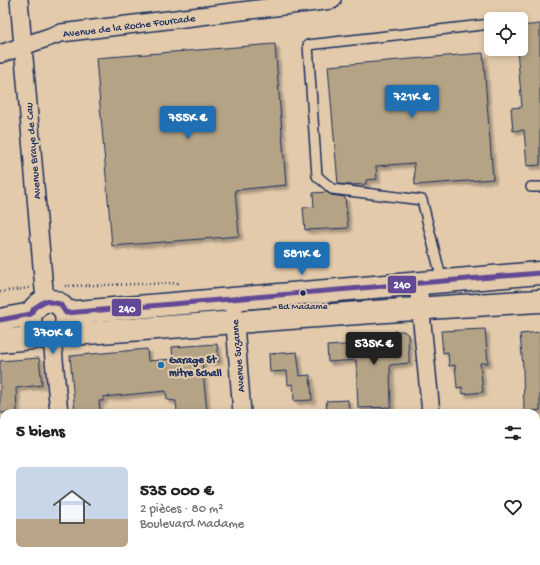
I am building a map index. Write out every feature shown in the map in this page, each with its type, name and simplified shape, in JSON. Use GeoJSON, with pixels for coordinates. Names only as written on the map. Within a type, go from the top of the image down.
{"type":"FeatureCollection","features":[{"type":"Feature","properties":{"kind":"main road"},"geometry":{"type":"LineString","coordinates":[[66,313],[540,274]]}},
{"type":"Feature","properties":{"kind":"main road"},"geometry":{"type":"LineString","coordinates":[[0,320],[38,307],[50,301],[60,304],[66,313],[66,325],[51,336]]}},
{"type":"Feature","properties":{"kind":"main road"},"geometry":{"type":"LineString","coordinates":[[0,341],[421,308],[540,301]]}},
{"type":"Feature","properties":{"kind":"main road"},"geometry":{"type":"LineString","coordinates":[[38,307],[30,319],[33,330],[51,336]]}},
{"type":"Feature","properties":{"kind":"street","name":"Avenue Braye de Cau"},"geometry":{"type":"LineString","coordinates":[[19,0],[38,307]]}},
{"type":"Feature","properties":{"kind":"street","name":"Avenue de la Roche Fourcade"},"geometry":{"type":"LineString","coordinates":[[0,54],[61,33],[332,0]]}},
{"type":"Feature","properties":{"kind":"street"},"geometry":{"type":"LineString","coordinates":[[418,283],[430,409]]}},
{"type":"Feature","properties":{"kind":"street","name":"Avenue Suzanne"},"geometry":{"type":"LineString","coordinates":[[233,299],[242,409]]}},
{"type":"Feature","properties":{"kind":"street"},"geometry":{"type":"LineString","coordinates":[[51,336],[59,409]]}},
{"type":"Feature","properties":{"kind":"lane"},"geometry":{"type":"LineString","coordinates":[[442,281],[422,200],[332,189],[317,176],[308,45],[484,25]]}},
{"type":"Feature","properties":{"kind":"building"},"geometry":{"type":"Polygon","coordinates":[[[540,24],[540,165],[527,166],[524,130],[513,131],[511,108],[522,107],[518,56],[528,56],[528,25],[540,24]]]}},
{"type":"Feature","properties":{"kind":"building"},"geometry":{"type":"Polygon","coordinates":[[[275,44],[286,185],[235,190],[239,236],[112,246],[96,58],[275,44]]]}},
{"type":"Feature","properties":{"kind":"building"},"geometry":{"type":"Polygon","coordinates":[[[483,53],[493,179],[415,185],[414,163],[376,166],[377,179],[366,180],[366,184],[338,184],[328,66],[483,53]]]}},
{"type":"Feature","properties":{"kind":"building"},"geometry":{"type":"Polygon","coordinates":[[[327,192],[331,195],[345,197],[348,228],[305,230],[303,208],[314,207],[313,193],[327,192]]]}},
{"type":"Feature","properties":{"kind":"building"},"geometry":{"type":"Polygon","coordinates":[[[485,329],[488,363],[480,363],[483,392],[463,394],[462,387],[457,388],[455,365],[449,366],[448,352],[443,353],[441,331],[485,329]]]}},
{"type":"Feature","properties":{"kind":"building"},"geometry":{"type":"Polygon","coordinates":[[[394,331],[404,331],[408,335],[409,363],[390,365],[391,407],[358,408],[356,360],[328,362],[327,346],[359,344],[359,338],[395,335],[394,331]]]}},
{"type":"Feature","properties":{"kind":"building"},"geometry":{"type":"Polygon","coordinates":[[[540,332],[540,409],[524,409],[523,367],[520,334],[540,332]]]}},
{"type":"Feature","properties":{"kind":"building"},"geometry":{"type":"Polygon","coordinates":[[[217,344],[219,361],[202,362],[207,409],[177,409],[176,401],[167,400],[166,391],[103,397],[103,401],[99,401],[100,409],[75,409],[70,356],[147,349],[148,361],[173,359],[172,347],[217,344]]]}},
{"type":"Feature","properties":{"kind":"building"},"geometry":{"type":"Polygon","coordinates":[[[297,352],[300,376],[310,375],[312,400],[294,401],[293,384],[288,385],[287,371],[270,372],[269,354],[297,352]]]}},
{"type":"Feature","properties":{"kind":"building"},"geometry":{"type":"Polygon","coordinates":[[[39,358],[42,385],[16,388],[17,409],[0,409],[0,361],[39,358]]]}},
{"type":"Feature","properties":{"kind":"building"},"geometry":{"type":"Polygon","coordinates":[[[348,400],[349,409],[327,409],[326,401],[348,400]]]}},
{"type":"Feature","properties":{"kind":"transit line","name":"240"},"geometry":{"type":"LineString","coordinates":[[0,320],[31,314],[34,308],[45,301],[60,304],[66,313],[540,273]]}},
{"type":"Feature","properties":{"kind":"place","name":"Bd Madame"},"geometry":{"type":"Point","coordinates":[303,293]}},
{"type":"Feature","properties":{"kind":"place","name":"Garage St mitre Schall"},"geometry":{"type":"Point","coordinates":[161,365]}}]}
